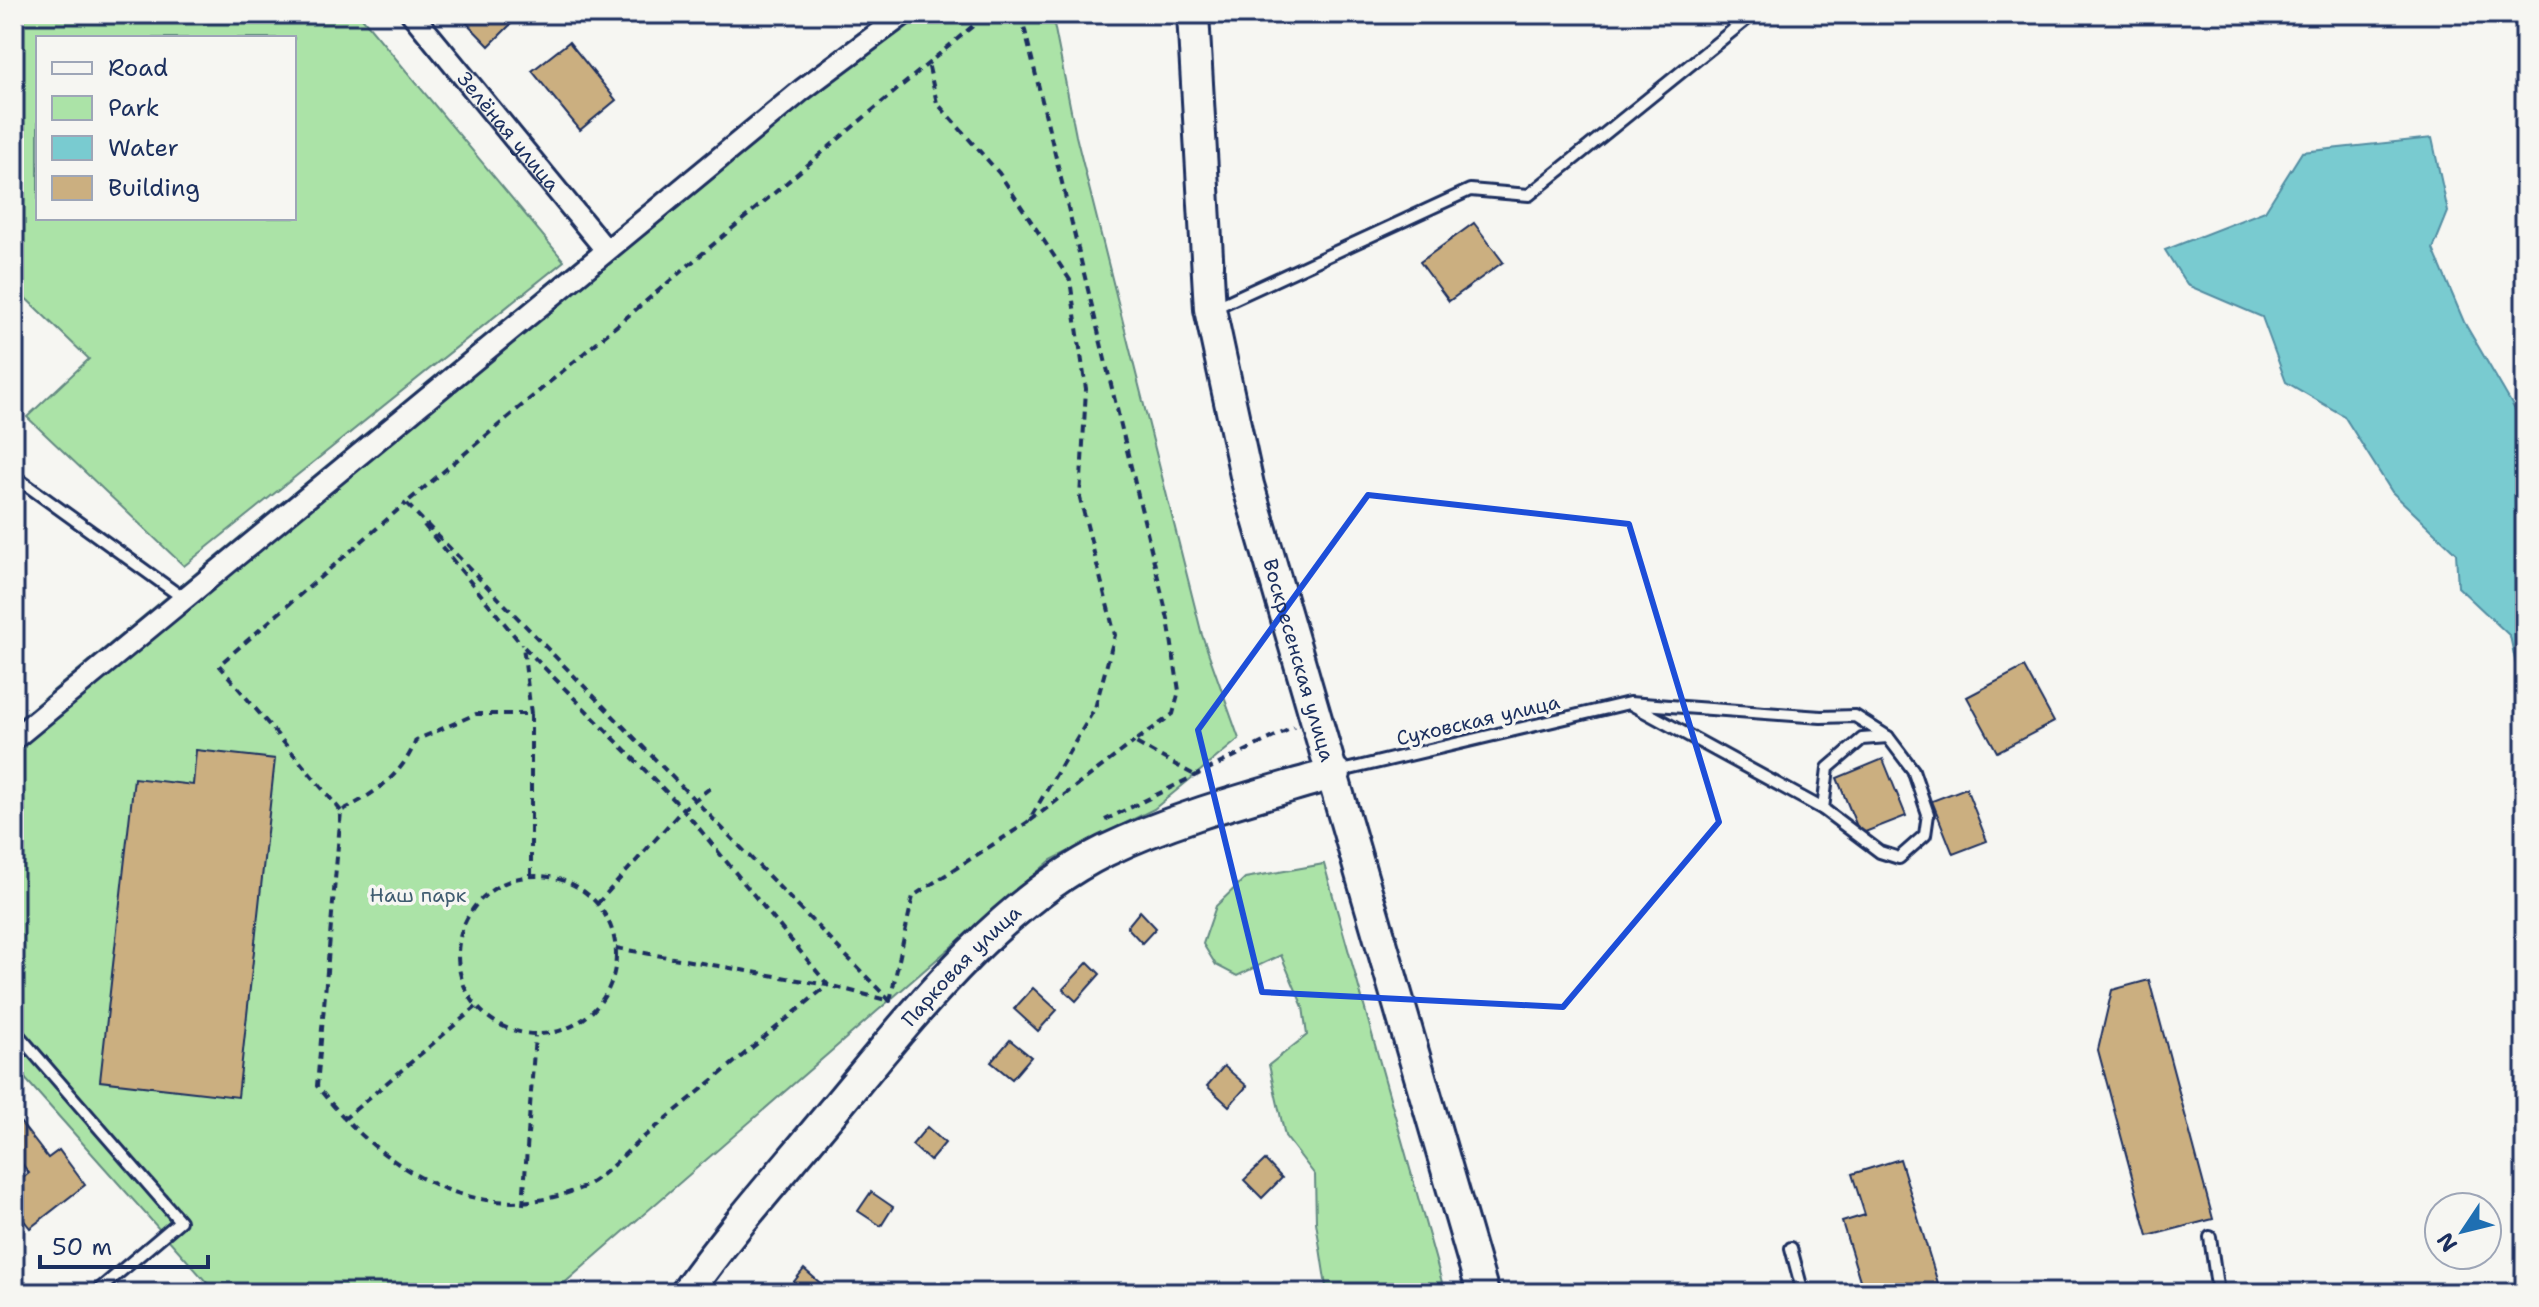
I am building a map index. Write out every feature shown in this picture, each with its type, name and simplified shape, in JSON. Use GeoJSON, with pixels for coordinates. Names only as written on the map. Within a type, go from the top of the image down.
{"type":"FeatureCollection","features":[{"type":"Feature","properties":{"kind":"street","name":"Зелёная улица"},"geometry":{"type":"LineString","coordinates":[[412,14],[606,250]]}},
{"type":"Feature","properties":{"kind":"street"},"geometry":{"type":"LineString","coordinates":[[14,739],[802,90],[904,14]]}},
{"type":"Feature","properties":{"kind":"street","name":"Воскресенская улица"},"geometry":{"type":"LineString","coordinates":[[1193,14],[1210,309],[1248,485],[1335,773],[1483,1293]]}},
{"type":"Feature","properties":{"kind":"street","name":"Парковая улица"},"geometry":{"type":"LineString","coordinates":[[686,1293],[912,1016],[961,965],[1038,897],[1115,847],[1235,803],[1335,773]]}},
{"type":"Feature","properties":{"kind":"lane"},"geometry":{"type":"LineString","coordinates":[[1210,309],[1470,190],[1529,195],[1753,14]]}},
{"type":"Feature","properties":{"kind":"lane"},"geometry":{"type":"LineString","coordinates":[[14,476],[183,598]]}},
{"type":"Feature","properties":{"kind":"lane"},"geometry":{"type":"LineString","coordinates":[[1629,703],[1823,809],[1880,852],[1899,858],[1925,835],[1928,814],[1913,770],[1888,737],[1862,739],[1828,768],[1823,809]]}},
{"type":"Feature","properties":{"kind":"lane","name":"Суховская улица"},"geometry":{"type":"LineString","coordinates":[[1335,773],[1629,703],[1821,717],[1855,716],[1888,737]]}},
{"type":"Feature","properties":{"kind":"lane"},"geometry":{"type":"LineString","coordinates":[[14,1030],[180,1221],[95,1293]]}},
{"type":"Feature","properties":{"kind":"lane"},"geometry":{"type":"LineString","coordinates":[[2210,1237],[2218,1293]]}},
{"type":"Feature","properties":{"kind":"lane"},"geometry":{"type":"LineString","coordinates":[[1791,1248],[1803,1293]]}},
{"type":"Feature","properties":{"kind":"path"},"geometry":{"type":"LineString","coordinates":[[828,985],[582,1188],[523,1205],[463,1197],[408,1172],[343,1120],[317,1086],[324,1037],[341,811],[219,665],[406,503],[987,14]]}},
{"type":"Feature","properties":{"kind":"path"},"geometry":{"type":"LineString","coordinates":[[890,1001],[913,896],[1028,822],[1173,714],[1179,691],[1170,634],[1094,303],[1021,14]]}},
{"type":"Feature","properties":{"kind":"path"},"geometry":{"type":"LineString","coordinates":[[928,63],[937,103],[999,173],[1070,280],[1086,389],[1080,498],[1115,635],[1095,708],[1028,822]]}},
{"type":"Feature","properties":{"kind":"path"},"geometry":{"type":"LineString","coordinates":[[406,503],[523,646],[683,809],[828,985]]}},
{"type":"Feature","properties":{"kind":"path"},"geometry":{"type":"LineString","coordinates":[[406,503],[890,1001]]}},
{"type":"Feature","properties":{"kind":"path"},"geometry":{"type":"LineString","coordinates":[[523,646],[531,714],[531,876]]}},
{"type":"Feature","properties":{"kind":"path"},"geometry":{"type":"LineString","coordinates":[[341,811],[373,795],[409,759],[416,740],[476,714],[531,714]]}},
{"type":"Feature","properties":{"kind":"path"},"geometry":{"type":"LineString","coordinates":[[1134,742],[1198,777]]}},
{"type":"Feature","properties":{"kind":"path"},"geometry":{"type":"LineString","coordinates":[[597,904],[683,809],[714,785]]}},
{"type":"Feature","properties":{"kind":"path"},"geometry":{"type":"LineString","coordinates":[[531,876],[556,878],[578,888],[597,904],[610,925],[616,948],[614,975],[604,999],[585,1019],[562,1032],[535,1036],[503,1028],[476,1007],[463,985],[457,959],[460,935],[470,912],[486,894],[507,881],[531,876]]}},
{"type":"Feature","properties":{"kind":"path"},"geometry":{"type":"LineString","coordinates":[[616,948],[828,985],[890,1001]]}},
{"type":"Feature","properties":{"kind":"path"},"geometry":{"type":"LineString","coordinates":[[343,1120],[476,1007]]}},
{"type":"Feature","properties":{"kind":"path"},"geometry":{"type":"LineString","coordinates":[[523,1205],[535,1036]]}},
{"type":"Feature","properties":{"kind":"highlighted area"},"geometry":{"type":"Polygon","coordinates":[[[1368,495],[1629,524],[1719,822],[1563,1007],[1262,992],[1198,730],[1368,495]]]}},
{"type":"Feature","properties":{"kind":"green space"},"geometry":{"type":"Polygon","coordinates":[[[14,14],[359,14],[564,261],[184,566],[27,417],[89,359],[14,287],[14,14]]]}},
{"type":"Feature","properties":{"kind":"green space","name":"Наш парк"},"geometry":{"type":"Polygon","coordinates":[[[886,14],[1052,14],[1076,136],[1202,635],[1239,739],[1154,809],[1051,860],[553,1293],[216,1293],[14,1066],[14,723],[630,216],[886,14]]]}},
{"type":"Feature","properties":{"kind":"green space"},"geometry":{"type":"Polygon","coordinates":[[[1324,864],[1445,1293],[1327,1293],[1316,1222],[1315,1175],[1285,1136],[1269,1065],[1307,1035],[1303,1007],[1281,955],[1237,976],[1216,965],[1203,944],[1216,906],[1245,878],[1324,864]]]}},
{"type":"Feature","properties":{"kind":"water"},"geometry":{"type":"Polygon","coordinates":[[[2432,138],[2448,212],[2433,249],[2464,322],[2524,425],[2525,707],[2510,636],[2458,587],[2456,553],[2392,492],[2344,416],[2286,382],[2262,317],[2187,285],[2165,250],[2265,211],[2302,152],[2432,138]]]}},
{"type":"Feature","properties":{"kind":"building"},"geometry":{"type":"Polygon","coordinates":[[[458,14],[521,14],[489,46],[458,14]]]}},
{"type":"Feature","properties":{"kind":"building"},"geometry":{"type":"Polygon","coordinates":[[[569,42],[616,100],[580,130],[532,71],[569,42]]]}},
{"type":"Feature","properties":{"kind":"building"},"geometry":{"type":"Polygon","coordinates":[[[1474,223],[1503,262],[1449,301],[1420,262],[1474,223]]]}},
{"type":"Feature","properties":{"kind":"building"},"geometry":{"type":"Polygon","coordinates":[[[2024,667],[2054,722],[1997,752],[1967,697],[2024,667]]]}},
{"type":"Feature","properties":{"kind":"building"},"geometry":{"type":"Polygon","coordinates":[[[196,750],[275,759],[238,1097],[100,1081],[134,778],[193,785],[196,750]]]}},
{"type":"Feature","properties":{"kind":"building"},"geometry":{"type":"Polygon","coordinates":[[[1883,759],[1906,816],[1860,834],[1837,778],[1883,759]]]}},
{"type":"Feature","properties":{"kind":"building"},"geometry":{"type":"Polygon","coordinates":[[[1966,788],[1987,841],[1953,854],[1932,801],[1966,788]]]}},
{"type":"Feature","properties":{"kind":"building"},"geometry":{"type":"Polygon","coordinates":[[[1140,911],[1156,928],[1142,943],[1127,927],[1140,911]]]}},
{"type":"Feature","properties":{"kind":"building"},"geometry":{"type":"Polygon","coordinates":[[[1088,962],[1100,974],[1076,1001],[1063,989],[1088,962]]]}},
{"type":"Feature","properties":{"kind":"building"},"geometry":{"type":"Polygon","coordinates":[[[2149,980],[2213,1219],[2148,1236],[2098,1050],[2112,990],[2149,980]]]}},
{"type":"Feature","properties":{"kind":"building"},"geometry":{"type":"Polygon","coordinates":[[[1033,988],[1057,1010],[1038,1031],[1014,1009],[1033,988]]]}},
{"type":"Feature","properties":{"kind":"building"},"geometry":{"type":"Polygon","coordinates":[[[1010,1040],[1031,1057],[1012,1079],[991,1062],[1010,1040]]]}},
{"type":"Feature","properties":{"kind":"building"},"geometry":{"type":"Polygon","coordinates":[[[1224,1066],[1247,1086],[1229,1106],[1207,1086],[1224,1066]]]}},
{"type":"Feature","properties":{"kind":"building"},"geometry":{"type":"Polygon","coordinates":[[[14,1114],[48,1158],[59,1150],[85,1185],[30,1228],[14,1208],[14,1185],[29,1173],[14,1153],[14,1114]]]}},
{"type":"Feature","properties":{"kind":"building"},"geometry":{"type":"Polygon","coordinates":[[[927,1127],[945,1143],[930,1161],[912,1145],[927,1127]]]}},
{"type":"Feature","properties":{"kind":"building"},"geometry":{"type":"Polygon","coordinates":[[[1900,1159],[1941,1293],[1864,1293],[1842,1222],[1865,1215],[1852,1174],[1900,1159]]]}},
{"type":"Feature","properties":{"kind":"building"},"geometry":{"type":"Polygon","coordinates":[[[1265,1160],[1282,1178],[1262,1198],[1244,1180],[1265,1160]]]}},
{"type":"Feature","properties":{"kind":"building"},"geometry":{"type":"Polygon","coordinates":[[[871,1192],[893,1207],[881,1226],[858,1211],[871,1192]]]}},
{"type":"Feature","properties":{"kind":"building"},"geometry":{"type":"Polygon","coordinates":[[[804,1269],[826,1288],[821,1293],[785,1293],[804,1269]]]}}]}
